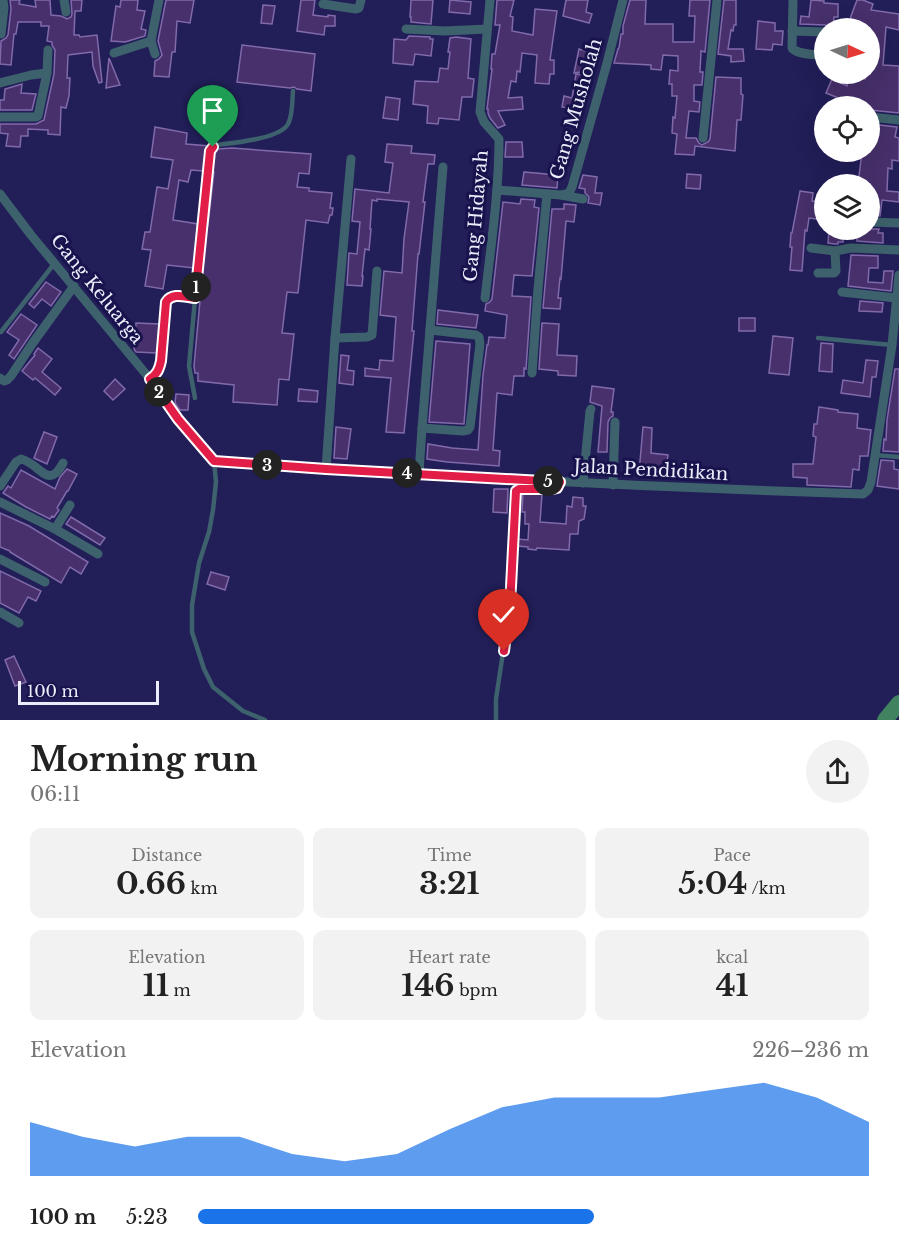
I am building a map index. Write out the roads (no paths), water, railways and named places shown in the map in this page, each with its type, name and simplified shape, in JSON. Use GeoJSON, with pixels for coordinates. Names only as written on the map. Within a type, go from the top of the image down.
{"type":"FeatureCollection","features":[{"type":"Feature","properties":{"kind":"street"},"geometry":{"type":"LineString","coordinates":[[1,34],[3,0]]}},
{"type":"Feature","properties":{"kind":"street"},"geometry":{"type":"LineString","coordinates":[[64,0],[66,12]]}},
{"type":"Feature","properties":{"kind":"street"},"geometry":{"type":"LineString","coordinates":[[155,54],[151,41],[159,0]]}},
{"type":"Feature","properties":{"kind":"street"},"geometry":{"type":"LineString","coordinates":[[323,4],[356,9],[359,8],[361,0]]}},
{"type":"Feature","properties":{"kind":"street","name":"Gang Hidayah"},"geometry":{"type":"LineString","coordinates":[[485,298],[497,190],[499,139],[484,122],[480,112],[490,0]]}},
{"type":"Feature","properties":{"kind":"street","name":"Gang Musholah"},"geometry":{"type":"LineString","coordinates":[[497,190],[561,195],[568,193],[572,187],[623,0]]}},
{"type":"Feature","properties":{"kind":"street"},"geometry":{"type":"LineString","coordinates":[[703,138],[717,0]]}},
{"type":"Feature","properties":{"kind":"street"},"geometry":{"type":"LineString","coordinates":[[793,0],[793,50],[814,55]]}},
{"type":"Feature","properties":{"kind":"street"},"geometry":{"type":"LineString","coordinates":[[406,29],[445,31],[487,29]]}},
{"type":"Feature","properties":{"kind":"street"},"geometry":{"type":"LineString","coordinates":[[792,31],[814,32]]}},
{"type":"Feature","properties":{"kind":"street"},"geometry":{"type":"LineString","coordinates":[[114,53],[151,41]]}},
{"type":"Feature","properties":{"kind":"street"},"geometry":{"type":"LineString","coordinates":[[0,117],[37,117],[47,73],[48,50]]}},
{"type":"Feature","properties":{"kind":"street"},"geometry":{"type":"LineString","coordinates":[[0,83],[47,73]]}},
{"type":"Feature","properties":{"kind":"street"},"geometry":{"type":"LineString","coordinates":[[880,118],[899,120]]}},
{"type":"Feature","properties":{"kind":"street"},"geometry":{"type":"LineString","coordinates":[[326,469],[351,159]]}},
{"type":"Feature","properties":{"kind":"street"},"geometry":{"type":"LineString","coordinates":[[419,473],[443,167]]}},
{"type":"Feature","properties":{"kind":"street","name":"Gang Keluarga"},"geometry":{"type":"LineString","coordinates":[[0,194],[54,264],[150,379],[178,419],[214,461]]}},
{"type":"Feature","properties":{"kind":"street"},"geometry":{"type":"LineString","coordinates":[[532,373],[547,194]]}},
{"type":"Feature","properties":{"kind":"street"},"geometry":{"type":"LineString","coordinates":[[561,195],[583,199]]}},
{"type":"Feature","properties":{"kind":"street"},"geometry":{"type":"LineString","coordinates":[[880,222],[899,222]]}},
{"type":"Feature","properties":{"kind":"street"},"geometry":{"type":"LineString","coordinates":[[811,248],[835,251],[851,248],[899,250]]}},
{"type":"Feature","properties":{"kind":"street"},"geometry":{"type":"LineString","coordinates":[[818,273],[836,271],[835,251]]}},
{"type":"Feature","properties":{"kind":"street"},"geometry":{"type":"LineString","coordinates":[[335,338],[372,335],[377,271]]}},
{"type":"Feature","properties":{"kind":"street","name":"Jalan Pendidikan"},"geometry":{"type":"LineString","coordinates":[[214,461],[613,485],[863,495],[871,482],[894,362],[892,345],[899,275]]}},
{"type":"Feature","properties":{"kind":"street"},"geometry":{"type":"LineString","coordinates":[[0,378],[4,381],[11,376],[74,286]]}},
{"type":"Feature","properties":{"kind":"street"},"geometry":{"type":"LineString","coordinates":[[842,292],[896,298]]}},
{"type":"Feature","properties":{"kind":"street"},"geometry":{"type":"LineString","coordinates":[[422,428],[468,430],[480,344],[479,337],[476,335],[430,330]]}},
{"type":"Feature","properties":{"kind":"street"},"geometry":{"type":"LineString","coordinates":[[583,483],[591,409]]}},
{"type":"Feature","properties":{"kind":"street"},"geometry":{"type":"LineString","coordinates":[[613,485],[615,422]]}},
{"type":"Feature","properties":{"kind":"street"},"geometry":{"type":"LineString","coordinates":[[0,486],[16,462],[21,459],[53,476],[57,474],[63,463]]}},
{"type":"Feature","properties":{"kind":"street"},"geometry":{"type":"LineString","coordinates":[[0,502],[55,529],[98,554]]}},
{"type":"Feature","properties":{"kind":"street"},"geometry":{"type":"LineString","coordinates":[[55,529],[70,505]]}},
{"type":"Feature","properties":{"kind":"street"},"geometry":{"type":"LineString","coordinates":[[0,559],[45,582]]}},
{"type":"Feature","properties":{"kind":"street"},"geometry":{"type":"LineString","coordinates":[[0,612],[19,623]]}},
{"type":"Feature","properties":{"kind":"lane"},"geometry":{"type":"LineString","coordinates":[[195,398],[189,366],[210,151],[216,145],[280,132],[287,126],[290,117],[293,91]]}},
{"type":"Feature","properties":{"kind":"lane"},"geometry":{"type":"LineString","coordinates":[[1,332],[54,264]]}},
{"type":"Feature","properties":{"kind":"lane"},"geometry":{"type":"LineString","coordinates":[[150,379],[156,375],[161,361],[166,302],[172,296],[195,298]]}},
{"type":"Feature","properties":{"kind":"lane"},"geometry":{"type":"LineString","coordinates":[[818,338],[892,345]]}},
{"type":"Feature","properties":{"kind":"lane"},"geometry":{"type":"LineString","coordinates":[[875,455],[899,457]]}},
{"type":"Feature","properties":{"kind":"lane"},"geometry":{"type":"LineString","coordinates":[[214,461],[216,482],[213,510],[199,563],[192,605],[192,632],[204,669],[213,687],[243,711],[265,720]]}},
{"type":"Feature","properties":{"kind":"lane"},"geometry":{"type":"LineString","coordinates":[[496,720],[496,699],[510,606],[516,491],[519,489],[553,489],[557,488],[560,482]]}},
{"type":"Feature","properties":{"kind":"waterway"},"geometry":{"type":"LineString","coordinates":[[885,720],[899,703]]}}]}
